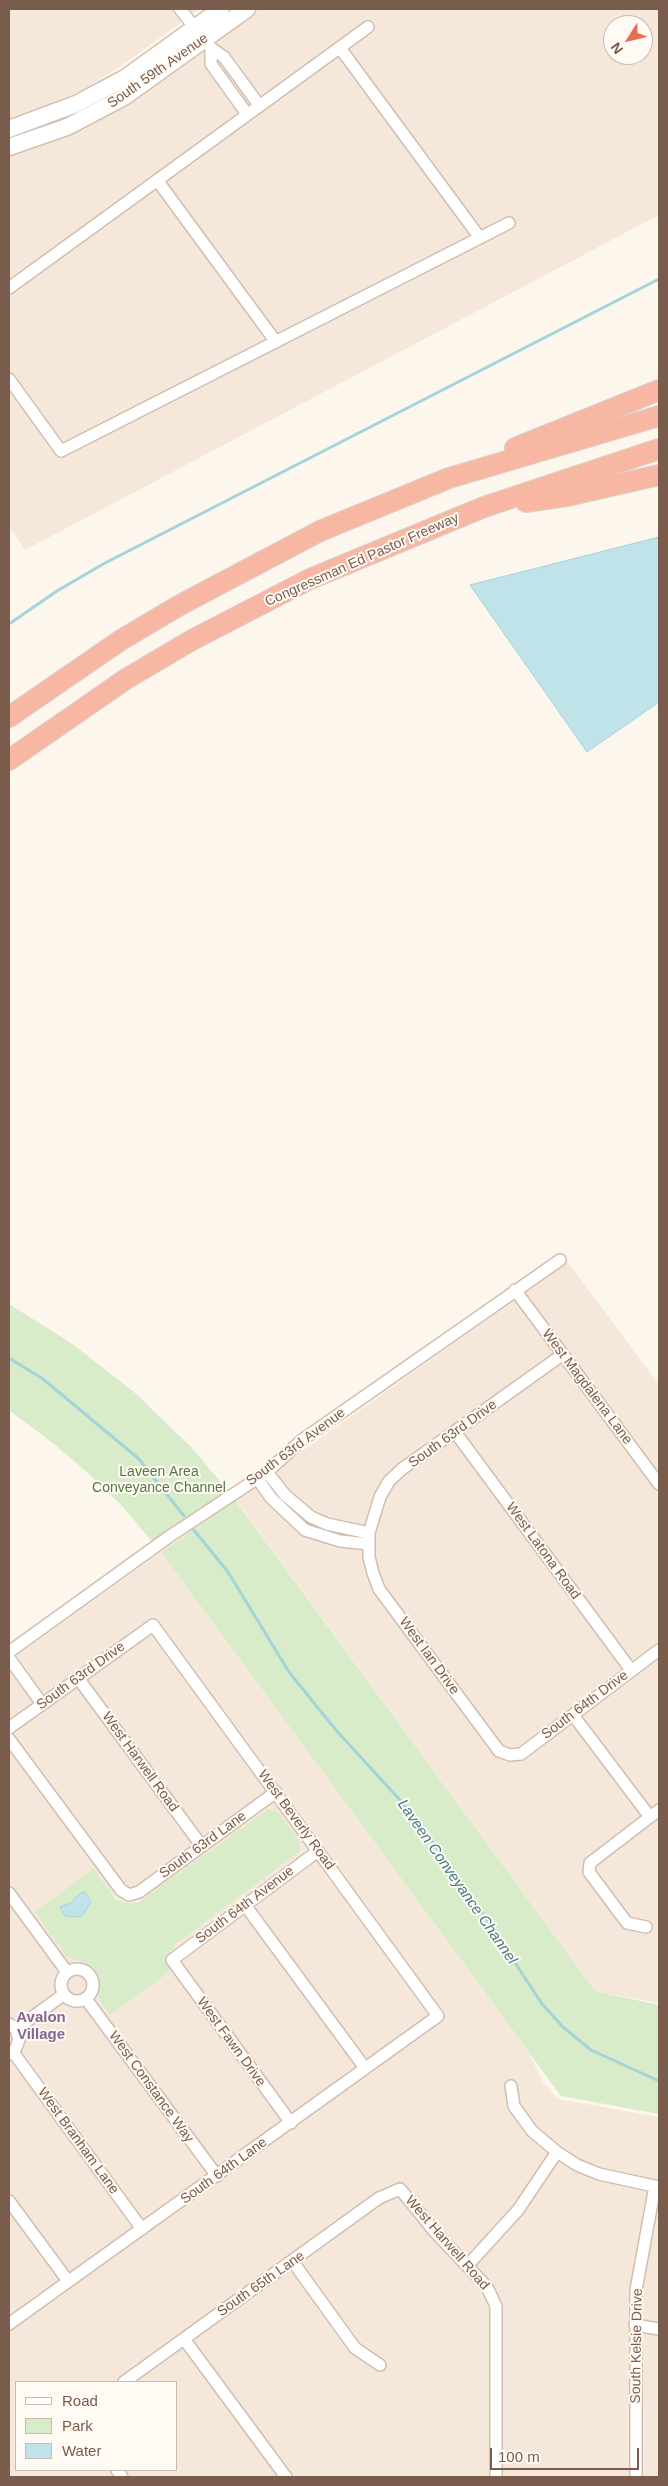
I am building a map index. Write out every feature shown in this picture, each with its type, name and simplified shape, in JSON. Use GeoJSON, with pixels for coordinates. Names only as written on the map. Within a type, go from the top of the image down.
{"type":"FeatureCollection","features":[{"type":"Feature","properties":{"kind":"highway"},"geometry":{"type":"LineString","coordinates":[[9,716],[121,640],[224,579],[320,531],[449,478],[547,433],[659,390]]}},
{"type":"Feature","properties":{"kind":"highway"},"geometry":{"type":"LineString","coordinates":[[449,478],[659,416]]}},
{"type":"Feature","properties":{"kind":"highway","name":"Congressman Ed Pastor Freeway"},"geometry":{"type":"LineString","coordinates":[[9,760],[126,679],[255,606],[310,579],[484,508],[659,449]]}},
{"type":"Feature","properties":{"kind":"highway"},"geometry":{"type":"LineString","coordinates":[[484,508],[567,496],[659,475]]}},
{"type":"Feature","properties":{"kind":"main road","name":"South 59th Avenue"},"geometry":{"type":"LineString","coordinates":[[9,129],[76,104],[204,38],[221,9]]}},
{"type":"Feature","properties":{"kind":"main road","name":"South 59th Avenue"},"geometry":{"type":"LineString","coordinates":[[9,147],[67,127],[103,109],[139,86],[247,9]]}},
{"type":"Feature","properties":{"kind":"street"},"geometry":{"type":"LineString","coordinates":[[180,9],[204,38],[224,57],[259,104]]}},
{"type":"Feature","properties":{"kind":"street"},"geometry":{"type":"LineString","coordinates":[[9,288],[259,104],[368,27]]}},
{"type":"Feature","properties":{"kind":"street"},"geometry":{"type":"LineString","coordinates":[[204,38],[211,64],[247,114]]}},
{"type":"Feature","properties":{"kind":"street"},"geometry":{"type":"LineString","coordinates":[[340,48],[480,238]]}},
{"type":"Feature","properties":{"kind":"street"},"geometry":{"type":"LineString","coordinates":[[158,180],[276,342]]}},
{"type":"Feature","properties":{"kind":"street"},"geometry":{"type":"LineString","coordinates":[[9,378],[61,451],[509,223]]}},
{"type":"Feature","properties":{"kind":"street","name":"South 63rd Avenue"},"geometry":{"type":"LineString","coordinates":[[9,1652],[170,1536],[262,1475],[302,1440],[560,1260]]}},
{"type":"Feature","properties":{"kind":"street","name":"West Magdalena Lane"},"geometry":{"type":"LineString","coordinates":[[515,1290],[659,1484]]}},
{"type":"Feature","properties":{"kind":"street","name":"South 63rd Drive"},"geometry":{"type":"LineString","coordinates":[[369,1538],[380,1497],[389,1481],[562,1355]]}},
{"type":"Feature","properties":{"kind":"street","name":"West Latona Road"},"geometry":{"type":"LineString","coordinates":[[455,1432],[631,1670]]}},
{"type":"Feature","properties":{"kind":"street"},"geometry":{"type":"LineString","coordinates":[[262,1475],[271,1498],[306,1530],[340,1542],[369,1538]]}},
{"type":"Feature","properties":{"kind":"street","name":"West Ian Drive"},"geometry":{"type":"LineString","coordinates":[[369,1538],[369,1557],[379,1589],[499,1751],[510,1755]]}},
{"type":"Feature","properties":{"kind":"street","name":"South 63rd Drive"},"geometry":{"type":"LineString","coordinates":[[9,1728],[153,1625]]}},
{"type":"Feature","properties":{"kind":"street","name":"West Beverly Road"},"geometry":{"type":"LineString","coordinates":[[153,1625],[438,2016]]}},
{"type":"Feature","properties":{"kind":"street","name":"South 64th Drive"},"geometry":{"type":"LineString","coordinates":[[510,1755],[521,1754],[659,1650]]}},
{"type":"Feature","properties":{"kind":"street"},"geometry":{"type":"LineString","coordinates":[[9,1658],[42,1704]]}},
{"type":"Feature","properties":{"kind":"street","name":"West Harwell Road"},"geometry":{"type":"LineString","coordinates":[[78,1678],[202,1846]]}},
{"type":"Feature","properties":{"kind":"street"},"geometry":{"type":"LineString","coordinates":[[573,1715],[650,1817]]}},
{"type":"Feature","properties":{"kind":"street","name":"South 63rd Lane"},"geometry":{"type":"LineString","coordinates":[[9,1739],[121,1890],[129,1895],[139,1892],[276,1792]]}},
{"type":"Feature","properties":{"kind":"street"},"geometry":{"type":"LineString","coordinates":[[646,1927],[627,1922],[589,1872],[590,1863],[659,1810]]}},
{"type":"Feature","properties":{"kind":"street","name":"South 64th Avenue"},"geometry":{"type":"LineString","coordinates":[[172,1960],[318,1851]]}},
{"type":"Feature","properties":{"kind":"street"},"geometry":{"type":"LineString","coordinates":[[9,1893],[67,1972]]}},
{"type":"Feature","properties":{"kind":"street"},"geometry":{"type":"LineString","coordinates":[[245,1905],[365,2068]]}},
{"type":"Feature","properties":{"kind":"street","name":"West Fawn Drive"},"geometry":{"type":"LineString","coordinates":[[172,1960],[291,2123]]}},
{"type":"Feature","properties":{"kind":"street"},"geometry":{"type":"LineString","coordinates":[[80,1970],[91,1978],[93,1987],[86,1999],[71,2001],[63,1995],[61,1980],[67,1972],[80,1970]]}},
{"type":"Feature","properties":{"kind":"street"},"geometry":{"type":"LineString","coordinates":[[12,2027],[63,1995]]}},
{"type":"Feature","properties":{"kind":"street","name":"West Constance Way"},"geometry":{"type":"LineString","coordinates":[[86,1999],[217,2176]]}},
{"type":"Feature","properties":{"kind":"street","name":"South 64th Lane"},"geometry":{"type":"LineString","coordinates":[[9,2324],[438,2016]]}},
{"type":"Feature","properties":{"kind":"street","name":"West Branham Lane"},"geometry":{"type":"LineString","coordinates":[[12,2027],[19,2044],[11,2053],[142,2229]]}},
{"type":"Feature","properties":{"kind":"street"},"geometry":{"type":"LineString","coordinates":[[511,2086],[514,2106],[532,2131],[557,2152],[577,2165],[600,2174],[657,2186]]}},
{"type":"Feature","properties":{"kind":"street"},"geometry":{"type":"LineString","coordinates":[[467,2266],[518,2210],[557,2152]]}},
{"type":"Feature","properties":{"kind":"street","name":"South Kelsie Drive"},"geometry":{"type":"LineString","coordinates":[[636,2477],[636,2290],[657,2186]]}},
{"type":"Feature","properties":{"kind":"street","name":"West Harwell Road"},"geometry":{"type":"LineString","coordinates":[[400,2189],[487,2287],[496,2306],[496,2477]]}},
{"type":"Feature","properties":{"kind":"street","name":"South 65th Lane"},"geometry":{"type":"LineString","coordinates":[[125,2381],[379,2198],[400,2189]]}},
{"type":"Feature","properties":{"kind":"street"},"geometry":{"type":"LineString","coordinates":[[9,2201],[68,2282]]}},
{"type":"Feature","properties":{"kind":"street"},"geometry":{"type":"LineString","coordinates":[[292,2262],[355,2348],[380,2365]]}},
{"type":"Feature","properties":{"kind":"street"},"geometry":{"type":"LineString","coordinates":[[635,2325],[659,2329]]}},
{"type":"Feature","properties":{"kind":"street"},"geometry":{"type":"LineString","coordinates":[[184,2338],[286,2477]]}},
{"type":"Feature","properties":{"kind":"shaded area"},"geometry":{"type":"Polygon","coordinates":[[[9,9],[200,9],[121,66],[87,87],[52,104],[9,118],[9,9]]]}},
{"type":"Feature","properties":{"kind":"shaded area"},"geometry":{"type":"Polygon","coordinates":[[[238,9],[659,9],[659,215],[25,550],[9,526],[9,144],[95,109],[238,9]]]}},
{"type":"Feature","properties":{"kind":"shaded area"},"geometry":{"type":"Polygon","coordinates":[[[568,1262],[659,1385],[659,2003],[595,1991],[235,1499],[568,1262]]]}},
{"type":"Feature","properties":{"kind":"shaded area"},"geometry":{"type":"Polygon","coordinates":[[[161,1552],[529,2053],[543,2082],[558,2099],[659,2117],[659,2477],[9,2477],[9,1661],[161,1552]],[[266,1810],[143,1900],[126,1903],[112,1895],[65,1954],[70,1958],[85,1963],[93,1970],[97,1978],[98,1998],[110,2015],[167,1967],[167,1957],[176,1944],[300,1851],[301,1844],[266,1810]]]}},
{"type":"Feature","properties":{"kind":"green space","name":"Laveen Area Conveyance Channel"},"geometry":{"type":"Polygon","coordinates":[[[9,1304],[71,1343],[134,1392],[192,1448],[228,1491],[154,1544],[122,1506],[89,1474],[54,1444],[9,1410],[9,1304]]]}},
{"type":"Feature","properties":{"kind":"green space","name":"Laveen Area Conveyance Channel"},"geometry":{"type":"Polygon","coordinates":[[[235,1500],[595,1991],[659,2005],[659,2114],[561,2096],[161,1552],[235,1500]]]}},
{"type":"Feature","properties":{"kind":"green space"},"geometry":{"type":"Polygon","coordinates":[[[268,1809],[278,1812],[300,1842],[300,1851],[176,1944],[167,1957],[169,1972],[110,2015],[98,1998],[97,1978],[93,1970],[85,1963],[67,1957],[35,1912],[93,1869],[116,1899],[126,1903],[139,1902],[268,1809]]]}},
{"type":"Feature","properties":{"kind":"water"},"geometry":{"type":"Polygon","coordinates":[[[659,537],[659,702],[587,752],[470,585],[659,537]]]}},
{"type":"Feature","properties":{"kind":"water"},"geometry":{"type":"Polygon","coordinates":[[[85,1892],[91,1901],[83,1915],[79,1917],[65,1916],[60,1907],[71,1903],[79,1894],[85,1892]]]}},
{"type":"Feature","properties":{"kind":"waterway"},"geometry":{"type":"LineString","coordinates":[[9,624],[57,591],[105,563],[659,279]]}},
{"type":"Feature","properties":{"kind":"waterway","name":"Laveen Conveyance Channel"},"geometry":{"type":"LineString","coordinates":[[9,1358],[43,1379],[139,1459],[184,1516]]}},
{"type":"Feature","properties":{"kind":"waterway","name":"Laveen Conveyance Channel"},"geometry":{"type":"LineString","coordinates":[[193,1529],[228,1572],[289,1672],[335,1729],[400,1800],[441,1853],[542,2004],[563,2027],[591,2050],[659,2081]]}},
{"type":"Feature","properties":{"kind":"district","name":"Avalon Village"},"geometry":{"type":"Point","coordinates":[41,2026]}}]}
